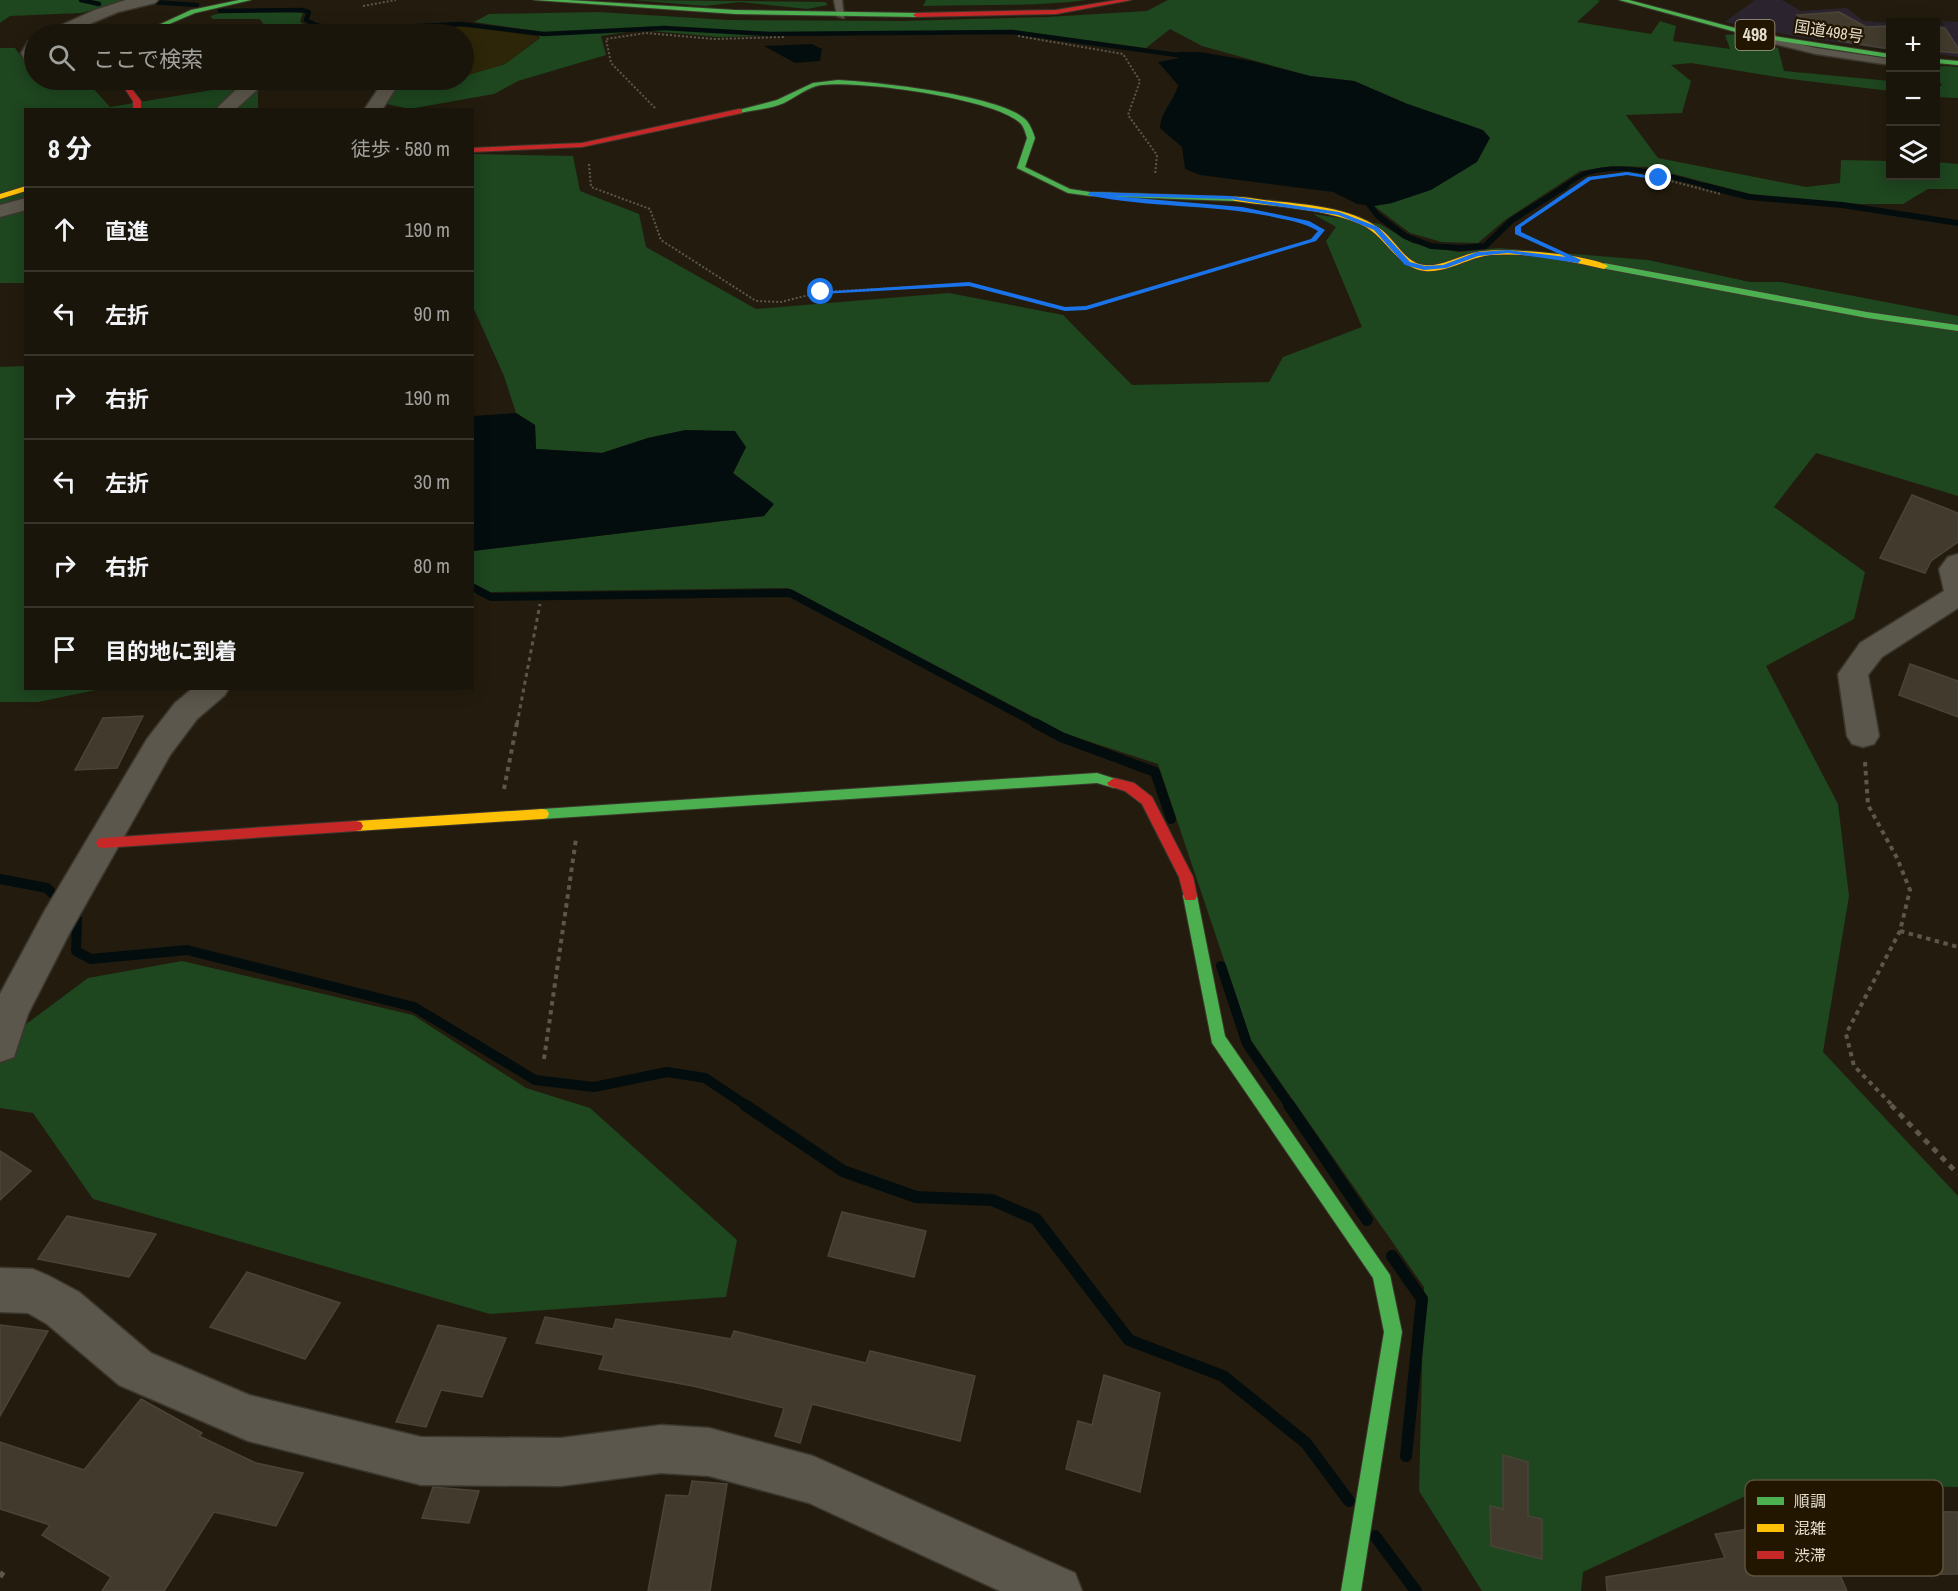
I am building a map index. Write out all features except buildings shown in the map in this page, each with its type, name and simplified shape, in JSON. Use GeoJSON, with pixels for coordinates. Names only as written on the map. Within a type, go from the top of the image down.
{"type":"FeatureCollection","features":[{"type":"Feature","properties":{"kind":"main road"},"geometry":{"type":"LineString","coordinates":[[159,24],[182,15],[239,0]]}},
{"type":"Feature","properties":{"kind":"main road"},"geometry":{"type":"LineString","coordinates":[[537,0],[696,12],[841,16],[1025,13],[1099,7],[1128,0]]}},
{"type":"Feature","properties":{"kind":"main road","name":"国道498号"},"geometry":{"type":"LineString","coordinates":[[1622,0],[1754,35],[1886,55]]}},
{"type":"Feature","properties":{"kind":"main road"},"geometry":{"type":"LineString","coordinates":[[1940,61],[1958,63]]}},
{"type":"Feature","properties":{"kind":"main road"},"geometry":{"type":"LineString","coordinates":[[474,150],[582,145],[780,102],[797,89],[834,82],[950,95],[1012,114],[1023,121],[1031,138],[1021,168],[1068,191],[1090,194],[1230,198],[1339,214],[1376,229],[1408,263],[1424,268],[1443,267],[1477,254],[1508,252],[1578,261],[1867,315],[1958,328]]}},
{"type":"Feature","properties":{"kind":"main road"},"geometry":{"type":"LineString","coordinates":[[130,90],[137,101],[137,108]]}},
{"type":"Feature","properties":{"kind":"main road"},"geometry":{"type":"LineString","coordinates":[[0,197],[24,189]]}},
{"type":"Feature","properties":{"kind":"main road"},"geometry":{"type":"LineString","coordinates":[[103,843],[1097,778],[1129,788],[1147,801],[1186,877],[1218,1038],[1380,1275],[1393,1332],[1351,1591]]}},
{"type":"Feature","properties":{"kind":"street"},"geometry":{"type":"LineString","coordinates":[[76,24],[104,11],[150,0]]}},
{"type":"Feature","properties":{"kind":"street"},"geometry":{"type":"LineString","coordinates":[[226,108],[248,90]]}},
{"type":"Feature","properties":{"kind":"street"},"geometry":{"type":"LineString","coordinates":[[374,108],[386,90]]}},
{"type":"Feature","properties":{"kind":"street"},"geometry":{"type":"LineString","coordinates":[[0,211],[24,205]]}},
{"type":"Feature","properties":{"kind":"street"},"geometry":{"type":"LineString","coordinates":[[1958,563],[1953,569],[1958,590]]}},
{"type":"Feature","properties":{"kind":"street"},"geometry":{"type":"LineString","coordinates":[[1863,736],[1853,674],[1871,650],[1958,595]]}},
{"type":"Feature","properties":{"kind":"street"},"geometry":{"type":"LineString","coordinates":[[3,1022],[57,922],[158,747],[186,711],[212,690]]}},
{"type":"Feature","properties":{"kind":"street"},"geometry":{"type":"LineString","coordinates":[[0,1290],[33,1291],[63,1308],[135,1369],[248,1418],[421,1461],[561,1462],[661,1449],[709,1452],[813,1480],[1057,1591]]}},
{"type":"Feature","properties":{"kind":"lane"},"geometry":{"type":"LineString","coordinates":[[838,0],[841,16]]}},
{"type":"Feature","properties":{"kind":"lane"},"geometry":{"type":"LineString","coordinates":[[1754,35],[1816,51],[1886,61]]}},
{"type":"Feature","properties":{"kind":"path"},"geometry":{"type":"LineString","coordinates":[[363,6],[396,0]]}},
{"type":"Feature","properties":{"kind":"path"},"geometry":{"type":"LineString","coordinates":[[582,145],[587,149],[591,187],[650,209],[661,240],[756,301],[780,302],[821,292],[969,284],[1065,309],[1086,308],[1314,240],[1322,230],[1314,226]]}},
{"type":"Feature","properties":{"kind":"path"},"geometry":{"type":"LineString","coordinates":[[1518,233],[1518,227],[1590,178],[1627,173],[1659,178],[1721,194]]}},
{"type":"Feature","properties":{"kind":"path"},"geometry":{"type":"LineString","coordinates":[[498,817],[540,604]]}},
{"type":"Feature","properties":{"kind":"path"},"geometry":{"type":"LineString","coordinates":[[1863,736],[1868,805],[1897,858],[1910,890],[1900,931],[1846,1034],[1854,1066],[1958,1173]]}},
{"type":"Feature","properties":{"kind":"path"},"geometry":{"type":"LineString","coordinates":[[544,1059],[580,812]]}},
{"type":"Feature","properties":{"kind":"path"},"geometry":{"type":"LineString","coordinates":[[1900,931],[1958,947]]}},
{"type":"Feature","properties":{"kind":"path"},"geometry":{"type":"LineString","coordinates":[[0,1577],[6,1568]]}},
{"type":"Feature","properties":{"kind":"shaded area"},"geometry":{"type":"Polygon","coordinates":[[[1755,0],[1782,0],[1801,11],[1847,8],[1863,21],[1886,23],[1886,49],[1798,37],[1725,22],[1755,0]]]}},
{"type":"Feature","properties":{"kind":"shaded area"},"geometry":{"type":"Polygon","coordinates":[[[1941,21],[1958,22],[1958,57],[1940,55],[1940,25],[1945,25],[1941,21]]]}},
{"type":"Feature","properties":{"kind":"shaded area"},"geometry":{"type":"Polygon","coordinates":[[[812,44],[822,49],[820,61],[795,63],[764,46],[812,44]]]}},
{"type":"Feature","properties":{"kind":"shaded area"},"geometry":{"type":"Polygon","coordinates":[[[1177,52],[1200,52],[1252,61],[1310,76],[1354,81],[1405,103],[1483,130],[1490,138],[1477,162],[1431,190],[1392,203],[1374,206],[1357,204],[1333,192],[1200,175],[1185,169],[1182,147],[1160,128],[1163,116],[1178,85],[1158,62],[1179,58],[1177,52]]]}},
{"type":"Feature","properties":{"kind":"shaded area"},"geometry":{"type":"Polygon","coordinates":[[[516,413],[535,425],[536,449],[602,453],[648,438],[686,430],[735,431],[746,447],[733,473],[774,504],[764,516],[474,551],[474,416],[516,413]]]}},
{"type":"Feature","properties":{"kind":"green space"},"geometry":{"type":"Polygon","coordinates":[[[0,0],[130,0],[81,13],[10,16],[0,23],[0,0]]]}},
{"type":"Feature","properties":{"kind":"green space"},"geometry":{"type":"Polygon","coordinates":[[[632,0],[825,2],[828,5],[807,9],[740,2],[705,6],[632,0]]]}},
{"type":"Feature","properties":{"kind":"green space"},"geometry":{"type":"Polygon","coordinates":[[[926,0],[1087,0],[923,6],[926,0]]]}},
{"type":"Feature","properties":{"kind":"green space"},"geometry":{"type":"Polygon","coordinates":[[[1168,0],[1597,0],[1600,1],[1577,22],[1651,34],[1660,21],[1676,26],[1673,41],[1730,49],[1725,35],[1736,34],[1778,48],[1784,71],[1886,81],[1886,91],[1790,79],[1691,63],[1671,65],[1691,81],[1682,113],[1626,115],[1658,158],[1806,187],[1840,183],[1841,160],[1886,161],[1886,180],[1940,180],[1940,162],[1958,164],[1958,189],[1928,189],[1903,204],[1859,204],[1754,195],[1647,167],[1612,166],[1580,171],[1505,220],[1478,243],[1442,242],[1410,233],[1374,206],[1392,203],[1405,103],[1354,81],[1310,76],[1202,46],[1170,29],[1146,48],[1012,30],[718,37],[641,30],[601,36],[606,55],[518,81],[494,94],[415,108],[387,104],[395,90],[474,90],[474,73],[505,64],[540,38],[536,31],[474,22],[489,14],[597,12],[729,20],[902,21],[1047,17],[1147,11],[1168,0]]]}},
{"type":"Feature","properties":{"kind":"green space"},"geometry":{"type":"Polygon","coordinates":[[[290,11],[303,13],[300,22],[305,24],[263,24],[260,19],[213,19],[210,16],[224,12],[290,11]]]}},
{"type":"Feature","properties":{"kind":"green space"},"geometry":{"type":"Polygon","coordinates":[[[0,48],[15,48],[24,60],[24,90],[95,90],[110,107],[212,90],[258,91],[258,108],[24,108],[24,283],[0,283],[0,48]]]}},
{"type":"Feature","properties":{"kind":"green space"},"geometry":{"type":"Polygon","coordinates":[[[1940,67],[1958,67],[1958,98],[1940,97],[1940,86],[1942,86],[1940,67]]]}},
{"type":"Feature","properties":{"kind":"green space"},"geometry":{"type":"Polygon","coordinates":[[[474,154],[573,156],[580,191],[639,214],[646,247],[756,309],[949,293],[1063,315],[1132,385],[1269,382],[1283,357],[1362,327],[1326,241],[1336,227],[1313,214],[1380,224],[1412,243],[1458,252],[1499,248],[1648,260],[1750,282],[1781,282],[1958,316],[1958,496],[1816,453],[1774,507],[1865,572],[1854,619],[1766,666],[1838,804],[1849,896],[1823,1052],[1958,1196],[1958,1487],[1943,1487],[1943,1480],[1745,1480],[1745,1496],[1583,1572],[1581,1591],[1482,1591],[1419,1491],[1424,1287],[1251,1040],[1158,764],[1066,734],[788,588],[474,594],[474,551],[764,516],[733,473],[746,447],[686,430],[648,438],[602,453],[536,449],[535,425],[516,413],[504,376],[474,309],[474,154]]]}},
{"type":"Feature","properties":{"kind":"green space"},"geometry":{"type":"Polygon","coordinates":[[[24,366],[24,690],[96,690],[38,702],[0,702],[0,367],[24,366]]]}},
{"type":"Feature","properties":{"kind":"green space"},"geometry":{"type":"Polygon","coordinates":[[[182,961],[413,1015],[526,1088],[590,1108],[737,1240],[726,1297],[490,1314],[93,1199],[33,1113],[0,1108],[0,1017],[25,1025],[88,978],[182,961]]]}},
{"type":"Feature","properties":{"kind":"sand"},"geometry":{"type":"Polygon","coordinates":[[[474,26],[540,37],[505,64],[474,73],[474,26]]]}},
{"type":"Feature","properties":{"kind":"waterway"},"geometry":{"type":"LineString","coordinates":[[81,0],[99,4]]}},
{"type":"Feature","properties":{"kind":"waterway"},"geometry":{"type":"LineString","coordinates":[[151,2],[197,5]]}},
{"type":"Feature","properties":{"kind":"waterway"},"geometry":{"type":"LineString","coordinates":[[220,11],[302,10],[309,12],[306,20],[314,24]]}},
{"type":"Feature","properties":{"kind":"waterway"},"geometry":{"type":"LineString","coordinates":[[474,26],[544,34],[664,28],[769,34],[1012,32],[1191,57]]}},
{"type":"Feature","properties":{"kind":"waterway"},"geometry":{"type":"LineString","coordinates":[[1563,187],[1584,174],[1618,169],[1665,175],[1711,187]]}},
{"type":"Feature","properties":{"kind":"waterway"},"geometry":{"type":"LineString","coordinates":[[1363,196],[1377,215],[1405,236],[1431,246],[1461,248],[1485,246],[1512,220],[1566,186]]}},
{"type":"Feature","properties":{"kind":"waterway"},"geometry":{"type":"LineString","coordinates":[[1705,186],[1749,197],[1842,205],[1958,223]]}},
{"type":"Feature","properties":{"kind":"waterway"},"geometry":{"type":"LineString","coordinates":[[474,588],[491,597],[790,593],[1037,724]]}},
{"type":"Feature","properties":{"kind":"waterway"},"geometry":{"type":"LineString","coordinates":[[1035,723],[1061,737],[1155,772],[1171,819]]}},
{"type":"Feature","properties":{"kind":"waterway"},"geometry":{"type":"LineString","coordinates":[[0,879],[47,888],[77,919],[76,951],[91,959],[187,950],[414,1007],[535,1080],[594,1087],[667,1072],[705,1078],[747,1106]]}},
{"type":"Feature","properties":{"kind":"waterway"},"geometry":{"type":"LineString","coordinates":[[1221,966],[1247,1044],[1290,1106]]}},
{"type":"Feature","properties":{"kind":"waterway"},"geometry":{"type":"LineString","coordinates":[[745,1105],[843,1171],[916,1197],[992,1200],[1036,1219],[1129,1340],[1223,1376],[1306,1443],[1349,1501]]}},
{"type":"Feature","properties":{"kind":"waterway"},"geometry":{"type":"LineString","coordinates":[[1289,1105],[1367,1220]]}},
{"type":"Feature","properties":{"kind":"waterway"},"geometry":{"type":"LineString","coordinates":[[1392,1256],[1422,1299],[1406,1456]]}},
{"type":"Feature","properties":{"kind":"waterway"},"geometry":{"type":"LineString","coordinates":[[1375,1536],[1416,1591]]}},
{"type":"Feature","properties":{"kind":"traffic: fast"},"geometry":{"type":"LineString","coordinates":[[164,24],[193,11],[248,0]]}},
{"type":"Feature","properties":{"kind":"traffic: fast"},"geometry":{"type":"LineString","coordinates":[[537,0],[735,12],[916,15]]}},
{"type":"Feature","properties":{"kind":"traffic: fast"},"geometry":{"type":"LineString","coordinates":[[1622,0],[1754,35],[1886,55]]}},
{"type":"Feature","properties":{"kind":"traffic: fast"},"geometry":{"type":"LineString","coordinates":[[1940,61],[1958,63]]}},
{"type":"Feature","properties":{"kind":"traffic: fast"},"geometry":{"type":"LineString","coordinates":[[739,111],[775,104],[810,86],[821,83],[863,84],[927,92],[988,105],[1010,113],[1023,121],[1031,138],[1021,168],[1068,191],[1090,194],[1235,199]]}},
{"type":"Feature","properties":{"kind":"traffic: fast"},"geometry":{"type":"LineString","coordinates":[[1604,266],[1867,315],[1958,328]]}},
{"type":"Feature","properties":{"kind":"traffic: fast"},"geometry":{"type":"LineString","coordinates":[[542,814],[1097,778],[1114,783]]}},
{"type":"Feature","properties":{"kind":"traffic: fast"},"geometry":{"type":"LineString","coordinates":[[1190,896],[1218,1038],[1381,1275],[1393,1332],[1351,1591]]}},
{"type":"Feature","properties":{"kind":"traffic: slow"},"geometry":{"type":"LineString","coordinates":[[0,197],[24,189]]}},
{"type":"Feature","properties":{"kind":"traffic: slow"},"geometry":{"type":"LineString","coordinates":[[1235,199],[1309,208],[1365,223],[1383,235],[1404,259],[1425,268],[1439,267],[1478,254],[1493,252],[1541,255],[1604,266]]}},
{"type":"Feature","properties":{"kind":"traffic: slow"},"geometry":{"type":"LineString","coordinates":[[356,826],[542,814]]}},
{"type":"Feature","properties":{"kind":"traffic: jam"},"geometry":{"type":"LineString","coordinates":[[916,15],[1056,12],[1128,0]]}},
{"type":"Feature","properties":{"kind":"traffic: jam"},"geometry":{"type":"LineString","coordinates":[[129,90],[137,101],[137,108]]}},
{"type":"Feature","properties":{"kind":"traffic: jam"},"geometry":{"type":"LineString","coordinates":[[474,150],[582,145],[739,111]]}},
{"type":"Feature","properties":{"kind":"traffic: jam"},"geometry":{"type":"LineString","coordinates":[[1114,783],[1129,787],[1147,801],[1186,877],[1190,896]]}},
{"type":"Feature","properties":{"kind":"traffic: jam"},"geometry":{"type":"LineString","coordinates":[[103,843],[356,826]]}},
{"type":"Feature","properties":{"kind":"route"},"geometry":{"type":"LineString","coordinates":[[821,292],[969,284],[1065,309],[1086,308],[1314,240],[1322,230],[1307,222],[1242,209],[1090,194],[1230,198],[1300,206],[1339,214],[1376,229],[1408,263],[1424,268],[1443,267],[1477,254],[1508,252],[1578,261],[1518,233],[1518,227],[1590,178],[1627,173],[1659,178]]}}]}
